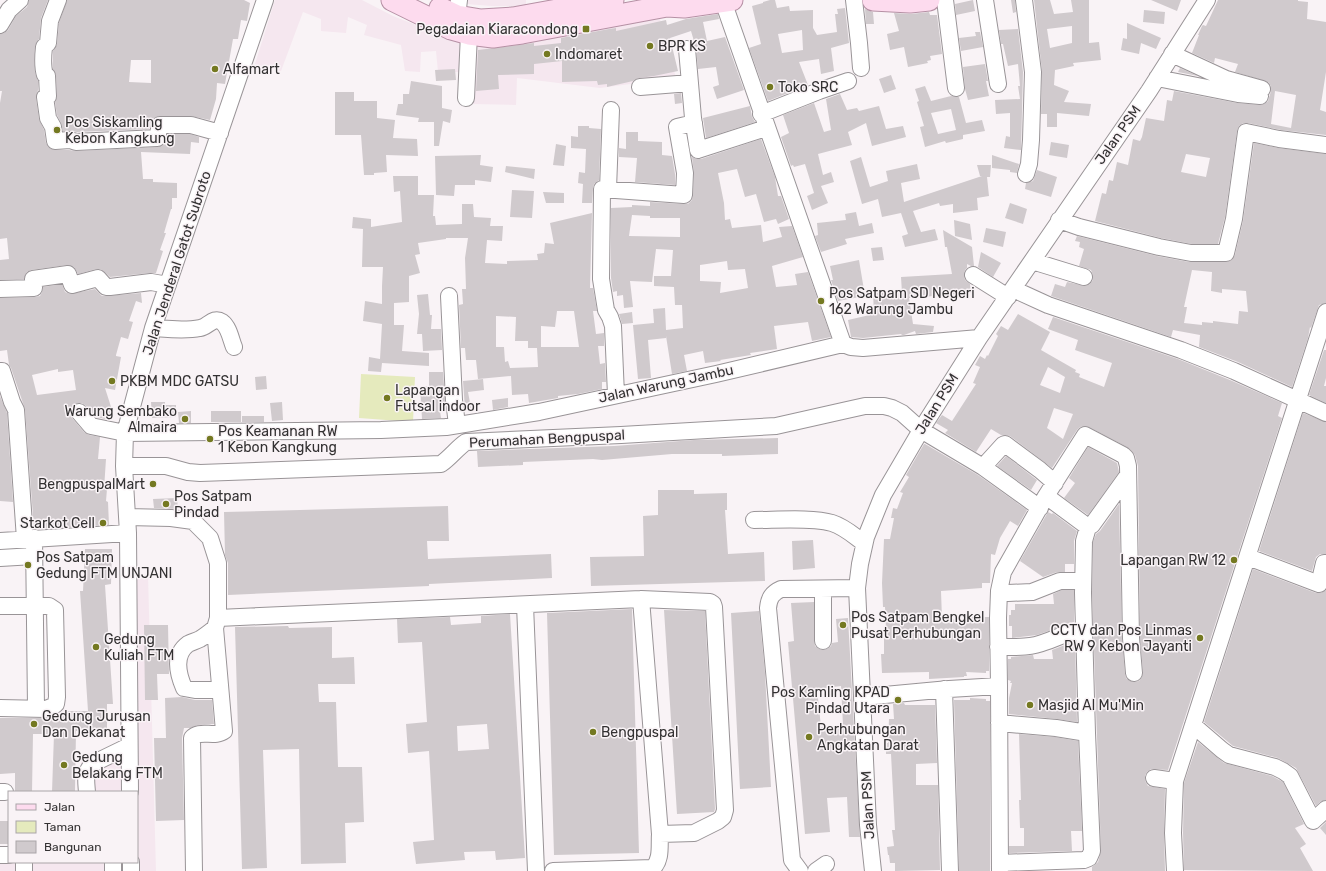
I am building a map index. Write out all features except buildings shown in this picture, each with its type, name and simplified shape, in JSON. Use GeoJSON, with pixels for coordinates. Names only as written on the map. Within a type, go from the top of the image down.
{"type":"FeatureCollection","features":[{"type":"Feature","properties":{"kind":"main road"},"geometry":{"type":"LineString","coordinates":[[392,0],[451,29],[469,34],[493,37],[522,33],[672,3],[684,7],[727,1]]}},
{"type":"Feature","properties":{"kind":"main road"},"geometry":{"type":"LineString","coordinates":[[423,0],[458,8],[481,20],[513,18],[613,0]]}},
{"type":"Feature","properties":{"kind":"main road"},"geometry":{"type":"LineString","coordinates":[[873,0],[910,2],[929,0]]}},
{"type":"Feature","properties":{"kind":"street"},"geometry":{"type":"LineString","coordinates":[[0,25],[9,10],[20,0]]}},
{"type":"Feature","properties":{"kind":"street"},"geometry":{"type":"LineString","coordinates":[[58,0],[50,21],[48,44],[44,47],[43,61],[44,72],[45,75],[48,76],[48,96],[45,97],[48,118],[53,127],[55,141],[70,140],[76,142],[157,138],[160,125],[191,125],[220,133]]}},
{"type":"Feature","properties":{"kind":"street","name":"Jalan Jenderal Gatot Subroto"},"geometry":{"type":"LineString","coordinates":[[130,791],[128,533],[124,466],[125,437],[153,328],[265,0]]}},
{"type":"Feature","properties":{"kind":"street"},"geometry":{"type":"LineString","coordinates":[[854,0],[861,68]]}},
{"type":"Feature","properties":{"kind":"street"},"geometry":{"type":"LineString","coordinates":[[945,0],[956,88]]}},
{"type":"Feature","properties":{"kind":"street"},"geometry":{"type":"LineString","coordinates":[[985,0],[998,84]]}},
{"type":"Feature","properties":{"kind":"street"},"geometry":{"type":"LineString","coordinates":[[1024,0],[1033,72],[1031,140],[1029,164],[1026,174]]}},
{"type":"Feature","properties":{"kind":"street","name":"Jalan PSM"},"geometry":{"type":"LineString","coordinates":[[872,871],[868,824],[857,588],[860,564],[866,537],[883,495],[920,430],[979,338],[1157,78],[1207,0]]}},
{"type":"Feature","properties":{"kind":"street"},"geometry":{"type":"LineString","coordinates":[[727,1],[764,121],[843,344],[851,347],[863,348],[979,338]]}},
{"type":"Feature","properties":{"kind":"street"},"geometry":{"type":"LineString","coordinates":[[466,98],[469,34]]}},
{"type":"Feature","properties":{"kind":"street"},"geometry":{"type":"LineString","coordinates":[[687,48],[698,150],[764,121],[819,91],[848,81]]}},
{"type":"Feature","properties":{"kind":"street"},"geometry":{"type":"LineString","coordinates":[[1157,78],[1238,94],[1262,93],[1226,79],[1172,54]]}},
{"type":"Feature","properties":{"kind":"street"},"geometry":{"type":"LineString","coordinates":[[640,88],[690,83]]}},
{"type":"Feature","properties":{"kind":"street"},"geometry":{"type":"LineString","coordinates":[[608,189],[611,110]]}},
{"type":"Feature","properties":{"kind":"street"},"geometry":{"type":"LineString","coordinates":[[616,395],[613,326],[606,310],[602,279],[602,189],[684,195],[685,173],[676,127],[694,123]]}},
{"type":"Feature","properties":{"kind":"street"},"geometry":{"type":"LineString","coordinates":[[1059,220],[1079,227],[1159,247],[1191,253],[1226,253],[1234,219],[1246,132],[1279,139],[1326,145]]}},
{"type":"Feature","properties":{"kind":"street"},"geometry":{"type":"LineString","coordinates":[[1032,261],[1084,277]]}},
{"type":"Feature","properties":{"kind":"street"},"geometry":{"type":"LineString","coordinates":[[0,289],[34,288],[33,279],[68,274],[72,285],[98,278],[106,286],[110,287],[151,282],[168,285]]}},
{"type":"Feature","properties":{"kind":"street"},"geometry":{"type":"LineString","coordinates":[[973,275],[1011,293],[1181,350],[1234,371],[1326,413]]}},
{"type":"Feature","properties":{"kind":"street"},"geometry":{"type":"LineString","coordinates":[[449,296],[454,400],[457,425]]}},
{"type":"Feature","properties":{"kind":"street"},"geometry":{"type":"LineString","coordinates":[[1175,871],[1173,803],[1175,781],[1326,312]]}},
{"type":"Feature","properties":{"kind":"street"},"geometry":{"type":"LineString","coordinates":[[153,328],[180,330],[200,328],[212,321],[221,321],[227,326],[234,347]]}},
{"type":"Feature","properties":{"kind":"street","name":"Jalan Warung Jambu"},"geometry":{"type":"LineString","coordinates":[[80,412],[91,426],[125,437],[446,427],[539,412],[716,374],[843,344]]}},
{"type":"Feature","properties":{"kind":"street"},"geometry":{"type":"LineString","coordinates":[[0,371],[2,371],[16,410],[29,539],[34,556],[36,708]]}},
{"type":"Feature","properties":{"kind":"street","name":"Perumahan Bengpuspal"},"geometry":{"type":"LineString","coordinates":[[124,466],[166,466],[188,472],[200,473],[441,464],[447,460],[460,445],[466,442],[776,426],[865,406],[884,406],[902,413],[920,430],[1043,502],[1088,526]]}},
{"type":"Feature","properties":{"kind":"street"},"geometry":{"type":"LineString","coordinates":[[1128,475],[1092,525],[1088,526],[1084,541],[1084,630],[1091,856],[1073,866],[1000,867],[998,647],[999,591],[1003,572],[1043,502],[1085,436],[1117,451],[1126,458],[1128,475],[1131,622],[1134,673]]}},
{"type":"Feature","properties":{"kind":"street"},"geometry":{"type":"LineString","coordinates":[[983,467],[1005,444],[1055,483]]}},
{"type":"Feature","properties":{"kind":"street"},"geometry":{"type":"LineString","coordinates":[[127,517],[171,518],[193,521],[210,538],[218,563],[216,623],[224,732],[217,734],[196,734],[192,738],[194,871]]}},
{"type":"Feature","properties":{"kind":"street"},"geometry":{"type":"LineString","coordinates":[[754,520],[819,520],[832,523],[846,529],[864,543]]}},
{"type":"Feature","properties":{"kind":"street"},"geometry":{"type":"LineString","coordinates":[[0,541],[128,533]]}},
{"type":"Feature","properties":{"kind":"street"},"geometry":{"type":"LineString","coordinates":[[0,558],[34,556]]}},
{"type":"Feature","properties":{"kind":"street"},"geometry":{"type":"LineString","coordinates":[[1248,557],[1318,584],[1324,563],[1326,563]]}},
{"type":"Feature","properties":{"kind":"street"},"geometry":{"type":"LineString","coordinates":[[999,591],[1008,593],[1032,592],[1060,582],[1083,581]]}},
{"type":"Feature","properties":{"kind":"street"},"geometry":{"type":"LineString","coordinates":[[800,871],[792,860],[768,608],[769,599],[774,592],[781,589],[857,588]]}},
{"type":"Feature","properties":{"kind":"street"},"geometry":{"type":"LineString","coordinates":[[823,589],[823,641]]}},
{"type":"Feature","properties":{"kind":"street"},"geometry":{"type":"LineString","coordinates":[[220,690],[195,690],[184,688],[178,675],[178,659],[182,650],[188,644],[200,639],[216,623],[642,599],[710,602],[714,604],[725,810],[723,817],[718,821],[694,833],[660,834]]}},
{"type":"Feature","properties":{"kind":"street"},"geometry":{"type":"LineString","coordinates":[[553,871],[654,869],[659,858],[660,834],[642,599]]}},
{"type":"Feature","properties":{"kind":"street"},"geometry":{"type":"LineString","coordinates":[[526,605],[536,871]]}},
{"type":"Feature","properties":{"kind":"street"},"geometry":{"type":"LineString","coordinates":[[0,606],[53,607],[56,614],[56,704],[46,709],[0,708]]}},
{"type":"Feature","properties":{"kind":"street"},"geometry":{"type":"LineString","coordinates":[[998,647],[1026,646],[1045,642],[1069,632],[1084,630]]}},
{"type":"Feature","properties":{"kind":"street"},"geometry":{"type":"LineString","coordinates":[[863,697],[944,689],[999,686]]}},
{"type":"Feature","properties":{"kind":"street"},"geometry":{"type":"LineString","coordinates":[[944,689],[950,871]]}},
{"type":"Feature","properties":{"kind":"street"},"geometry":{"type":"LineString","coordinates":[[999,723],[1087,732]]}},
{"type":"Feature","properties":{"kind":"street"},"geometry":{"type":"LineString","coordinates":[[1193,725],[1230,755],[1275,767],[1290,776],[1313,821],[1326,809]]}},
{"type":"Feature","properties":{"kind":"street"},"geometry":{"type":"LineString","coordinates":[[86,791],[86,772],[90,767],[94,763],[129,746]]}},
{"type":"Feature","properties":{"kind":"street"},"geometry":{"type":"LineString","coordinates":[[1154,778],[1175,781]]}},
{"type":"Feature","properties":{"kind":"shaded area"},"geometry":{"type":"Polygon","coordinates":[[[275,0],[362,0],[393,16],[454,40],[558,35],[660,19],[676,78],[600,88],[517,78],[516,105],[472,104],[466,72],[438,72],[436,51],[421,52],[420,72],[405,71],[401,45],[364,35],[367,25],[348,17],[346,33],[321,31],[321,19],[303,12],[281,71],[255,64],[275,0]]]}},
{"type":"Feature","properties":{"kind":"shaded area"},"geometry":{"type":"Polygon","coordinates":[[[452,0],[526,0],[526,6],[466,4],[452,0]]]}},
{"type":"Feature","properties":{"kind":"shaded area"},"geometry":{"type":"Polygon","coordinates":[[[148,575],[156,871],[0,871],[0,862],[138,863],[138,791],[81,791],[81,754],[129,750],[123,576],[148,575]]]}},
{"type":"Feature","properties":{"kind":"green space","name":"Lapangan Futsal indoor"},"geometry":{"type":"Polygon","coordinates":[[[361,374],[415,377],[413,422],[359,418],[361,374]]]}},
{"type":"Feature","properties":{"kind":"place","name":"Pegadaian Kiaracondong"},"geometry":{"type":"Point","coordinates":[586,29]}},
{"type":"Feature","properties":{"kind":"place","name":"BPR KS"},"geometry":{"type":"Point","coordinates":[650,46]}},
{"type":"Feature","properties":{"kind":"place","name":"Indomaret"},"geometry":{"type":"Point","coordinates":[547,54]}},
{"type":"Feature","properties":{"kind":"place","name":"Alfamart"},"geometry":{"type":"Point","coordinates":[215,69]}},
{"type":"Feature","properties":{"kind":"place","name":"Toko SRC"},"geometry":{"type":"Point","coordinates":[770,87]}},
{"type":"Feature","properties":{"kind":"place","name":"Pos Siskamling Kebon Kangkung"},"geometry":{"type":"Point","coordinates":[57,130]}},
{"type":"Feature","properties":{"kind":"place","name":"Pos Satpam SD Negeri 162 Warung Jambu"},"geometry":{"type":"Point","coordinates":[821,301]}},
{"type":"Feature","properties":{"kind":"place","name":"PKBM MDC GATSU"},"geometry":{"type":"Point","coordinates":[112,381]}},
{"type":"Feature","properties":{"kind":"place","name":"Lapangan Futsal indoor"},"geometry":{"type":"Point","coordinates":[387,398]}},
{"type":"Feature","properties":{"kind":"place","name":"Warung Sembako Almaira"},"geometry":{"type":"Point","coordinates":[185,419]}},
{"type":"Feature","properties":{"kind":"place","name":"Pos Keamanan RW 1 Kebon Kangkung"},"geometry":{"type":"Point","coordinates":[210,439]}},
{"type":"Feature","properties":{"kind":"place","name":"BengpuspalMart"},"geometry":{"type":"Point","coordinates":[153,484]}},
{"type":"Feature","properties":{"kind":"place","name":"Pos Satpam Pindad"},"geometry":{"type":"Point","coordinates":[166,504]}},
{"type":"Feature","properties":{"kind":"place","name":"Starkot Cell"},"geometry":{"type":"Point","coordinates":[103,523]}},
{"type":"Feature","properties":{"kind":"place","name":"Lapangan RW 12"},"geometry":{"type":"Point","coordinates":[1234,560]}},
{"type":"Feature","properties":{"kind":"place","name":"Pos Satpam Gedung FTM UNJANI"},"geometry":{"type":"Point","coordinates":[28,565]}},
{"type":"Feature","properties":{"kind":"place","name":"Pos Satpam Bengkel Pusat Perhubungan"},"geometry":{"type":"Point","coordinates":[843,625]}},
{"type":"Feature","properties":{"kind":"place","name":"CCTV dan Pos Linmas RW 9 Kebon Jayanti"},"geometry":{"type":"Point","coordinates":[1200,638]}},
{"type":"Feature","properties":{"kind":"place","name":"Gedung Kuliah FTM"},"geometry":{"type":"Point","coordinates":[96,647]}},
{"type":"Feature","properties":{"kind":"place","name":"Pos Kamling KPAD Pindad Utara"},"geometry":{"type":"Point","coordinates":[898,700]}},
{"type":"Feature","properties":{"kind":"place","name":"Masjid Al Mu'Min"},"geometry":{"type":"Point","coordinates":[1030,705]}},
{"type":"Feature","properties":{"kind":"place","name":"Gedung Jurusan Dan Dekanat"},"geometry":{"type":"Point","coordinates":[34,724]}},
{"type":"Feature","properties":{"kind":"place","name":"Bengpuspal"},"geometry":{"type":"Point","coordinates":[593,732]}},
{"type":"Feature","properties":{"kind":"place","name":"Perhubungan Angkatan Darat"},"geometry":{"type":"Point","coordinates":[809,737]}},
{"type":"Feature","properties":{"kind":"place","name":"Gedung Belakang FTM"},"geometry":{"type":"Point","coordinates":[64,765]}}]}
